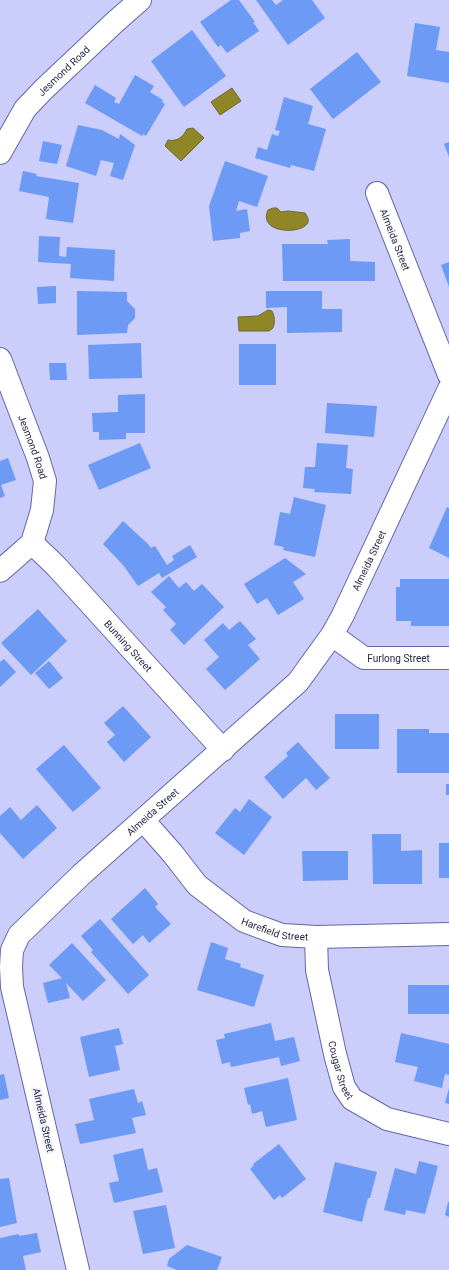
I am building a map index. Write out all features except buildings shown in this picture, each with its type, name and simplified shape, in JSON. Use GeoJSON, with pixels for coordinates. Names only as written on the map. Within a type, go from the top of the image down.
{"type":"FeatureCollection","features":[{"type":"Feature","properties":{"kind":"street","name":"Jesmond Road"},"geometry":{"type":"LineString","coordinates":[[0,153],[25,109],[43,90],[140,0]]}},
{"type":"Feature","properties":{"kind":"street","name":"Almeida Street"},"geometry":{"type":"LineString","coordinates":[[377,193],[449,375]]}},
{"type":"Feature","properties":{"kind":"street","name":"Jesmond Road"},"geometry":{"type":"LineString","coordinates":[[0,359],[38,458],[45,481],[42,510],[32,543]]}},
{"type":"Feature","properties":{"kind":"street","name":"Almeida Street"},"geometry":{"type":"LineString","coordinates":[[78,1270],[12,987],[12,950],[19,935],[82,874],[298,682],[332,635],[343,615],[449,389]]}},
{"type":"Feature","properties":{"kind":"street"},"geometry":{"type":"LineString","coordinates":[[0,571],[32,543]]}},
{"type":"Feature","properties":{"kind":"street","name":"Bunning Street"},"geometry":{"type":"LineString","coordinates":[[32,543],[56,566],[222,750]]}},
{"type":"Feature","properties":{"kind":"street","name":"Furlong Street"},"geometry":{"type":"LineString","coordinates":[[332,635],[364,658],[449,658]]}},
{"type":"Feature","properties":{"kind":"street","name":"Harefield Street"},"geometry":{"type":"LineString","coordinates":[[143,820],[198,885],[244,921],[282,935],[316,937],[449,934]]}},
{"type":"Feature","properties":{"kind":"street","name":"Cougar Street"},"geometry":{"type":"LineString","coordinates":[[316,937],[317,970],[335,1054],[344,1087],[352,1098],[387,1119],[449,1134]]}},
{"type":"Feature","properties":{"kind":"shaded area"},"geometry":{"type":"Polygon","coordinates":[[[232,88],[241,101],[220,115],[211,102],[232,88]]]}},
{"type":"Feature","properties":{"kind":"shaded area"},"geometry":{"type":"Polygon","coordinates":[[[193,128],[204,138],[181,161],[165,146],[168,140],[177,140],[182,137],[187,129],[193,128]]]}},
{"type":"Feature","properties":{"kind":"shaded area"},"geometry":{"type":"Polygon","coordinates":[[[277,208],[281,212],[288,211],[305,213],[308,222],[305,226],[299,229],[282,230],[275,228],[269,224],[266,218],[268,210],[277,208]]]}},
{"type":"Feature","properties":{"kind":"shaded area"},"geometry":{"type":"Polygon","coordinates":[[[268,310],[272,311],[274,315],[273,328],[269,331],[239,331],[238,317],[258,316],[268,310]]]}}]}
